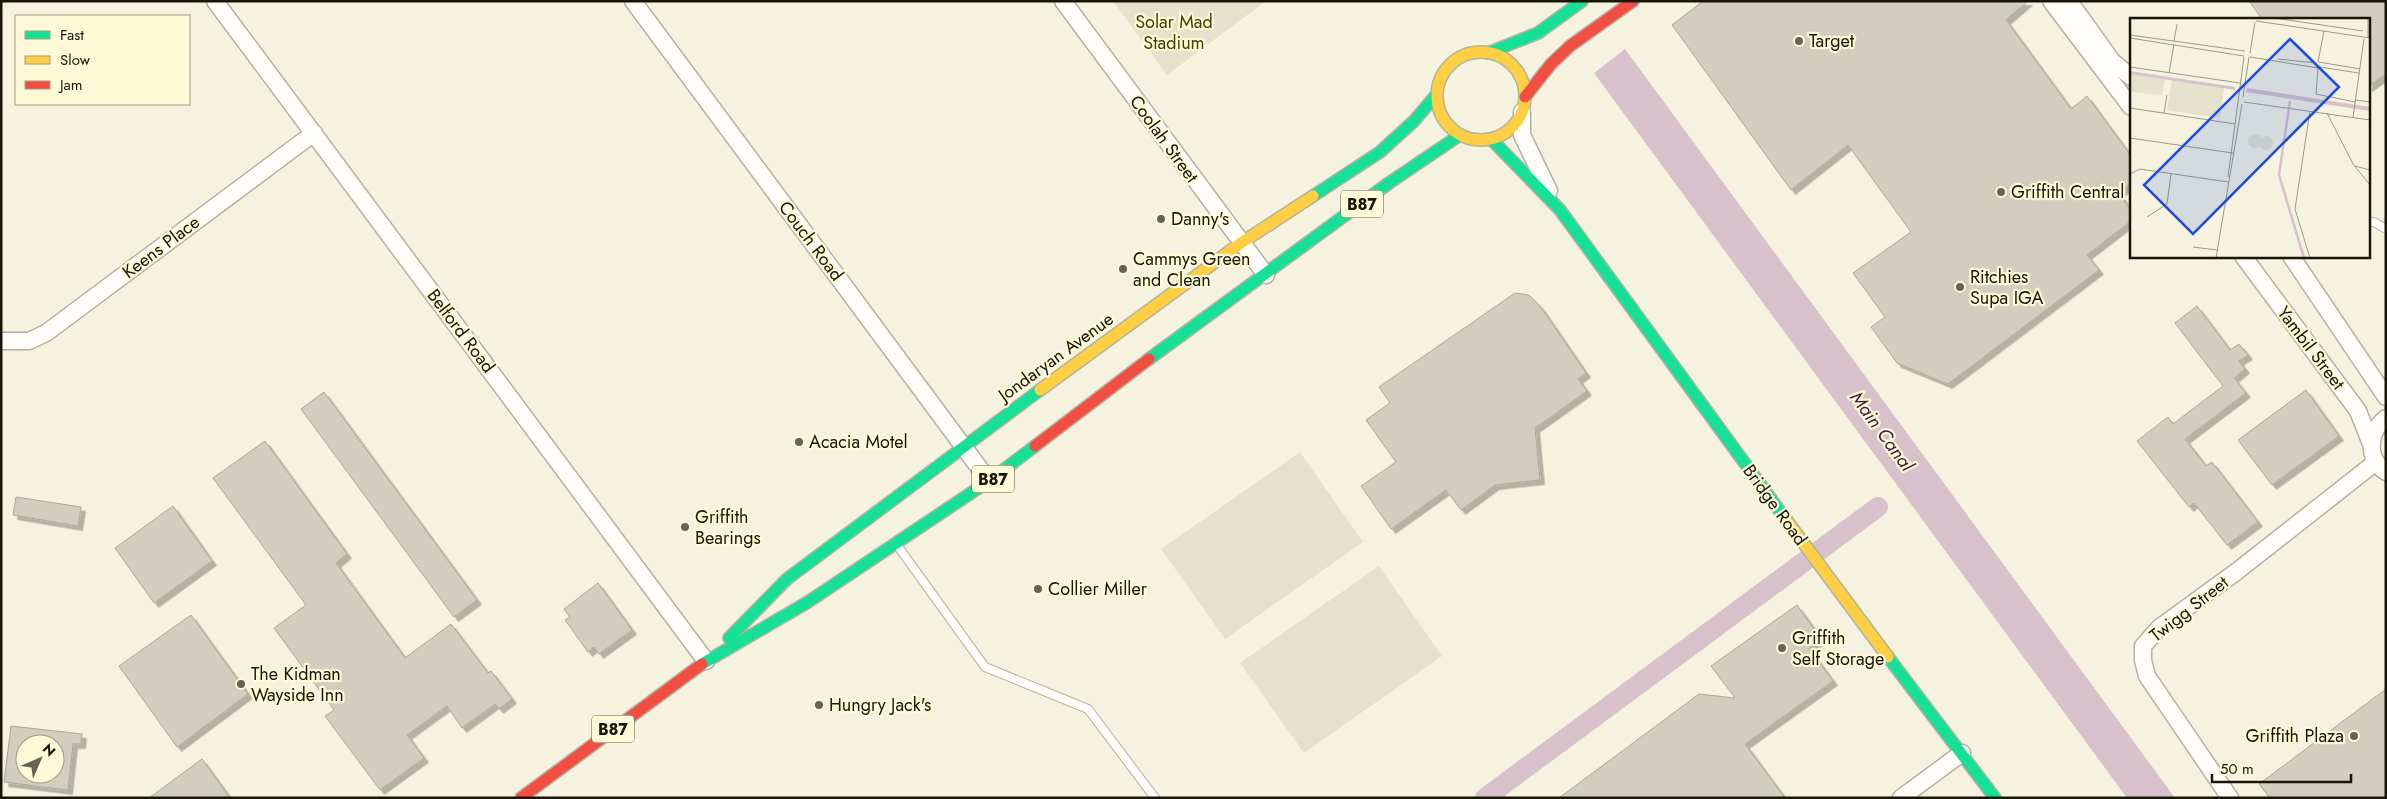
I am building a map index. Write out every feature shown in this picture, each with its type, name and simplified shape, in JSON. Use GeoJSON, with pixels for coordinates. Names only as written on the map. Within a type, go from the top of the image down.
{"type":"FeatureCollection","features":[{"type":"Feature","properties":{"kind":"main road","name":"B87"},"geometry":{"type":"LineString","coordinates":[[1437,94],[1440,80],[1454,63],[1473,53],[1488,53],[1525,41],[1554,25],[1582,1]]}},
{"type":"Feature","properties":{"kind":"main road"},"geometry":{"type":"LineString","coordinates":[[1437,94],[1443,118],[1460,135],[1480,140],[1491,139],[1504,134],[1515,124],[1524,104],[1551,64],[1570,46],[1633,1]]}},
{"type":"Feature","properties":{"kind":"main road"},"geometry":{"type":"LineString","coordinates":[[1488,53],[1500,57],[1518,73],[1524,104]]}},
{"type":"Feature","properties":{"kind":"main road","name":"Jondaryan Avenue"},"geometry":{"type":"LineString","coordinates":[[706,661],[787,579],[963,446],[1241,243],[1380,152],[1414,121],[1437,94]]}},
{"type":"Feature","properties":{"kind":"main road","name":"Jondaryan Avenue"},"geometry":{"type":"LineString","coordinates":[[521,798],[706,661],[808,602],[990,481],[1151,358],[1266,276],[1389,183],[1460,135]]}},
{"type":"Feature","properties":{"kind":"main road","name":"Bridge Road"},"geometry":{"type":"LineString","coordinates":[[1491,139],[1560,210],[1823,571],[1995,798]]}},
{"type":"Feature","properties":{"kind":"street","name":"Belford Road"},"geometry":{"type":"LineString","coordinates":[[215,1],[706,661]]}},
{"type":"Feature","properties":{"kind":"street","name":"Couch Road"},"geometry":{"type":"LineString","coordinates":[[633,1],[990,481]]}},
{"type":"Feature","properties":{"kind":"street","name":"Coolah Street"},"geometry":{"type":"LineString","coordinates":[[1063,1],[1266,276]]}},
{"type":"Feature","properties":{"kind":"street"},"geometry":{"type":"LineString","coordinates":[[2051,1],[2130,106]]}},
{"type":"Feature","properties":{"kind":"street"},"geometry":{"type":"LineString","coordinates":[[2069,1],[2112,61],[2130,76]]}},
{"type":"Feature","properties":{"kind":"street","name":"Bridge Road"},"geometry":{"type":"LineString","coordinates":[[1524,104],[1522,135],[1560,210]]}},
{"type":"Feature","properties":{"kind":"street","name":"Keens Place"},"geometry":{"type":"LineString","coordinates":[[1,341],[29,341],[46,333],[314,134]]}},
{"type":"Feature","properties":{"kind":"street","name":"Yambil Street"},"geometry":{"type":"LineString","coordinates":[[2244,258],[2358,411],[2381,467]]}},
{"type":"Feature","properties":{"kind":"street","name":"Yambil Street"},"geometry":{"type":"LineString","coordinates":[[2294,258],[2386,397]]}},
{"type":"Feature","properties":{"kind":"street"},"geometry":{"type":"LineString","coordinates":[[2371,444],[2377,426],[2386,418]]}},
{"type":"Feature","properties":{"kind":"street","name":"Twigg Street"},"geometry":{"type":"LineString","coordinates":[[2230,798],[2148,676],[2143,660],[2143,646],[2159,628],[2381,467]]}},
{"type":"Feature","properties":{"kind":"street"},"geometry":{"type":"LineString","coordinates":[[1901,798],[1962,753]]}},
{"type":"Feature","properties":{"kind":"lane"},"geometry":{"type":"LineString","coordinates":[[2370,222],[2374,222],[2386,229]]}},
{"type":"Feature","properties":{"kind":"lane"},"geometry":{"type":"LineString","coordinates":[[896,544],[985,667],[1088,709],[1155,798]]}},
{"type":"Feature","properties":{"kind":"green space","name":"Solar Mad Stadium"},"geometry":{"type":"Polygon","coordinates":[[[1113,1],[1266,1],[1167,75],[1113,1]]]}},
{"type":"Feature","properties":{"kind":"green space"},"geometry":{"type":"Polygon","coordinates":[[[1300,452],[1363,542],[1225,639],[1161,549],[1300,452]]]}},
{"type":"Feature","properties":{"kind":"green space"},"geometry":{"type":"Polygon","coordinates":[[[1379,566],[1442,656],[1304,753],[1240,663],[1379,566]]]}},
{"type":"Feature","properties":{"kind":"water","name":"Main Canal"},"geometry":{"type":"Polygon","coordinates":[[[1625,49],[2175,798],[2127,798],[1594,73],[1625,49]]]}},
{"type":"Feature","properties":{"kind":"building","name":"Griffith Central"},"geometry":{"type":"Polygon","coordinates":[[[1703,1],[2028,1],[2006,20],[2071,109],[2087,96],[2130,155],[2130,184],[2119,193],[2130,210],[2130,222],[2087,255],[2099,270],[1948,384],[1897,363],[1871,327],[1885,317],[1853,273],[1911,232],[1848,145],[1791,190],[1672,25],[1703,1]]]}},
{"type":"Feature","properties":{"kind":"building"},"geometry":{"type":"Polygon","coordinates":[[[2249,1],[2386,1],[2386,74],[2370,86],[2370,18],[2261,18],[2249,1]]]}},
{"type":"Feature","properties":{"kind":"building"},"geometry":{"type":"Polygon","coordinates":[[[1515,293],[1529,295],[1540,306],[1586,373],[1578,379],[1587,391],[1535,428],[1540,480],[1495,485],[1461,510],[1446,490],[1391,529],[1361,486],[1396,462],[1366,420],[1390,403],[1379,387],[1515,293]]]}},
{"type":"Feature","properties":{"kind":"building"},"geometry":{"type":"Polygon","coordinates":[[[2197,306],[2230,350],[2239,344],[2248,355],[2239,361],[2245,369],[2234,378],[2246,393],[2185,439],[2206,466],[2212,462],[2258,522],[2227,545],[2194,503],[2189,507],[2137,441],[2168,417],[2173,424],[2223,386],[2175,323],[2197,306]]]}},
{"type":"Feature","properties":{"kind":"building"},"geometry":{"type":"Polygon","coordinates":[[[2306,390],[2339,436],[2272,485],[2238,440],[2306,390]]]}},
{"type":"Feature","properties":{"kind":"building"},"geometry":{"type":"Polygon","coordinates":[[[324,392],[477,600],[454,617],[301,409],[324,392]]]}},
{"type":"Feature","properties":{"kind":"building"},"geometry":{"type":"Polygon","coordinates":[[[265,441],[347,554],[336,563],[405,658],[451,624],[488,673],[491,671],[512,699],[499,709],[495,704],[462,728],[447,706],[407,735],[424,758],[380,790],[325,716],[334,710],[274,628],[306,605],[213,478],[265,441]]]}},
{"type":"Feature","properties":{"kind":"building"},"geometry":{"type":"Polygon","coordinates":[[[16,497],[81,507],[78,526],[13,515],[16,497]]]}},
{"type":"Feature","properties":{"kind":"building"},"geometry":{"type":"Polygon","coordinates":[[[173,506],[212,561],[154,603],[115,548],[173,506]]]}},
{"type":"Feature","properties":{"kind":"building"},"geometry":{"type":"Polygon","coordinates":[[[598,583],[632,630],[599,654],[594,647],[588,652],[565,620],[570,617],[564,609],[598,583]]]}},
{"type":"Feature","properties":{"kind":"building"},"geometry":{"type":"Polygon","coordinates":[[[1797,605],[1821,639],[1809,648],[1833,681],[1745,744],[1785,798],[1559,798],[1699,694],[1735,698],[1711,666],[1797,605]]]}},
{"type":"Feature","properties":{"kind":"building"},"geometry":{"type":"Polygon","coordinates":[[[191,615],[248,694],[177,747],[119,666],[191,615]]]}},
{"type":"Feature","properties":{"kind":"building","name":"Griffith Plaza"},"geometry":{"type":"Polygon","coordinates":[[[2386,689],[2386,798],[2270,798],[2259,784],[2386,689]]]}},
{"type":"Feature","properties":{"kind":"building"},"geometry":{"type":"Polygon","coordinates":[[[11,726],[82,734],[81,744],[73,744],[68,790],[20,784],[65,784],[65,734],[15,734],[15,783],[4,782],[11,726]]]}},
{"type":"Feature","properties":{"kind":"building"},"geometry":{"type":"Polygon","coordinates":[[[202,759],[230,798],[149,798],[202,759]]]}},
{"type":"Feature","properties":{"kind":"waterway"},"geometry":{"type":"LineString","coordinates":[[1485,798],[1878,507]]}},
{"type":"Feature","properties":{"kind":"traffic: fast"},"geometry":{"type":"LineString","coordinates":[[1488,53],[1538,33],[1582,1]]}},
{"type":"Feature","properties":{"kind":"traffic: fast"},"geometry":{"type":"LineString","coordinates":[[1313,196],[1380,152],[1414,121],[1437,94]]}},
{"type":"Feature","properties":{"kind":"traffic: fast"},"geometry":{"type":"LineString","coordinates":[[1149,359],[1389,183],[1460,135]]}},
{"type":"Feature","properties":{"kind":"traffic: fast"},"geometry":{"type":"LineString","coordinates":[[1491,139],[1560,210],[1787,521]]}},
{"type":"Feature","properties":{"kind":"traffic: fast"},"geometry":{"type":"LineString","coordinates":[[729,638],[787,579],[1040,390]]}},
{"type":"Feature","properties":{"kind":"traffic: fast"},"geometry":{"type":"LineString","coordinates":[[702,664],[808,602],[989,481],[1035,446]]}},
{"type":"Feature","properties":{"kind":"traffic: fast"},"geometry":{"type":"LineString","coordinates":[[1888,657],[1995,798]]}},
{"type":"Feature","properties":{"kind":"traffic: slow"},"geometry":{"type":"LineString","coordinates":[[1481,52],[1498,56],[1512,65],[1521,79],[1525,96],[1521,113],[1512,127],[1498,136],[1481,140],[1464,136],[1450,127],[1441,113],[1437,96],[1441,79],[1450,65],[1464,56],[1481,52]]}},
{"type":"Feature","properties":{"kind":"traffic: slow"},"geometry":{"type":"LineString","coordinates":[[1040,390],[1241,243],[1313,196]]}},
{"type":"Feature","properties":{"kind":"traffic: slow"},"geometry":{"type":"LineString","coordinates":[[1787,521],[1888,657]]}},
{"type":"Feature","properties":{"kind":"traffic: jam"},"geometry":{"type":"LineString","coordinates":[[1525,97],[1551,64],[1570,46],[1633,1]]}},
{"type":"Feature","properties":{"kind":"traffic: jam"},"geometry":{"type":"LineString","coordinates":[[1035,446],[1149,359]]}},
{"type":"Feature","properties":{"kind":"traffic: jam"},"geometry":{"type":"LineString","coordinates":[[521,798],[702,664]]}},
{"type":"Feature","properties":{"kind":"place","name":"Target"},"geometry":{"type":"Point","coordinates":[1799,41]}},
{"type":"Feature","properties":{"kind":"place","name":"Griffith Central"},"geometry":{"type":"Point","coordinates":[2001,192]}},
{"type":"Feature","properties":{"kind":"place","name":"Danny's"},"geometry":{"type":"Point","coordinates":[1161,219]}},
{"type":"Feature","properties":{"kind":"place","name":"Cammys Green and Clean"},"geometry":{"type":"Point","coordinates":[1123,269]}},
{"type":"Feature","properties":{"kind":"place","name":"Ritchies Supa IGA"},"geometry":{"type":"Point","coordinates":[1960,287]}},
{"type":"Feature","properties":{"kind":"place","name":"Acacia Motel"},"geometry":{"type":"Point","coordinates":[799,442]}},
{"type":"Feature","properties":{"kind":"place","name":"Griffith Bearings"},"geometry":{"type":"Point","coordinates":[685,527]}},
{"type":"Feature","properties":{"kind":"place","name":"Collier Miller"},"geometry":{"type":"Point","coordinates":[1038,589]}},
{"type":"Feature","properties":{"kind":"place","name":"Griffith Self Storage"},"geometry":{"type":"Point","coordinates":[1782,648]}},
{"type":"Feature","properties":{"kind":"place","name":"The Kidman Wayside Inn"},"geometry":{"type":"Point","coordinates":[241,684]}},
{"type":"Feature","properties":{"kind":"place","name":"Hungry Jack's"},"geometry":{"type":"Point","coordinates":[819,705]}},
{"type":"Feature","properties":{"kind":"place","name":"Griffith Plaza"},"geometry":{"type":"Point","coordinates":[2354,736]}}]}
